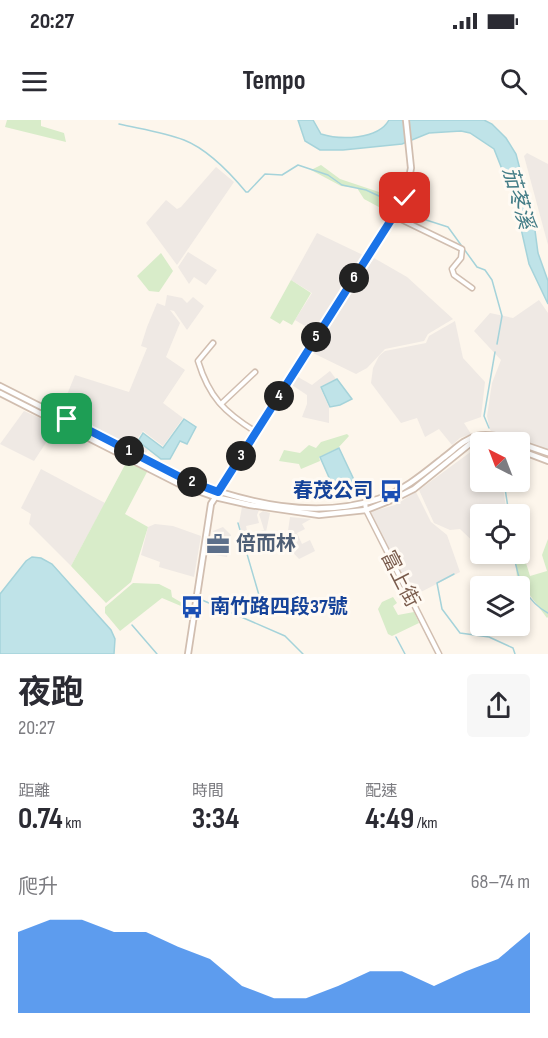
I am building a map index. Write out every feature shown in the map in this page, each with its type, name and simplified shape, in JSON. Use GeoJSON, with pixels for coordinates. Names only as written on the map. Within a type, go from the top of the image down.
{"type":"FeatureCollection","features":[{"type":"Feature","properties":{"kind":"street"},"geometry":{"type":"LineString","coordinates":[[188,654],[209,516],[216,495],[405,198],[410,183],[406,120]]}},
{"type":"Feature","properties":{"kind":"street"},"geometry":{"type":"LineString","coordinates":[[394,216],[462,249],[461,258],[452,269],[454,275],[472,288]]}},
{"type":"Feature","properties":{"kind":"street"},"geometry":{"type":"LineString","coordinates":[[213,343],[198,361],[206,387],[237,421],[256,432]]}},
{"type":"Feature","properties":{"kind":"street"},"geometry":{"type":"LineString","coordinates":[[221,404],[255,372]]}},
{"type":"Feature","properties":{"kind":"street"},"geometry":{"type":"LineString","coordinates":[[0,386],[216,495],[285,507],[319,509],[365,502],[393,494],[470,438]]}},
{"type":"Feature","properties":{"kind":"street"},"geometry":{"type":"LineString","coordinates":[[0,393],[138,464],[216,495],[284,511],[319,515],[366,510],[414,489],[470,444]]}},
{"type":"Feature","properties":{"kind":"street"},"geometry":{"type":"LineString","coordinates":[[530,447],[548,453]]}},
{"type":"Feature","properties":{"kind":"street"},"geometry":{"type":"LineString","coordinates":[[530,454],[548,461]]}},
{"type":"Feature","properties":{"kind":"street","name":"富上街"},"geometry":{"type":"LineString","coordinates":[[365,502],[366,510],[439,654]]}},
{"type":"Feature","properties":{"kind":"shaded area"},"geometry":{"type":"Polygon","coordinates":[[[527,153],[548,164],[548,245],[524,156],[527,153]]]}},
{"type":"Feature","properties":{"kind":"shaded area"},"geometry":{"type":"Polygon","coordinates":[[[216,167],[234,182],[177,265],[146,223],[166,200],[177,209],[181,207],[216,167]]]}},
{"type":"Feature","properties":{"kind":"shaded area"},"geometry":{"type":"Polygon","coordinates":[[[317,233],[363,255],[315,332],[295,320],[312,293],[291,280],[317,233]]]}},
{"type":"Feature","properties":{"kind":"shaded area"},"geometry":{"type":"Polygon","coordinates":[[[188,252],[217,270],[206,285],[194,277],[189,284],[178,267],[188,252]]]}},
{"type":"Feature","properties":{"kind":"shaded area"},"geometry":{"type":"Polygon","coordinates":[[[374,258],[407,277],[453,319],[428,334],[424,341],[385,349],[367,368],[356,374],[313,353],[374,258]]]}},
{"type":"Feature","properties":{"kind":"shaded area"},"geometry":{"type":"Polygon","coordinates":[[[167,295],[182,298],[187,303],[193,297],[204,306],[187,330],[174,311],[170,310],[180,323],[166,357],[185,370],[163,403],[183,418],[163,446],[143,431],[136,440],[148,450],[144,455],[60,412],[75,375],[129,392],[147,348],[141,346],[147,327],[157,303],[165,306],[167,295]]]}},
{"type":"Feature","properties":{"kind":"shaded area"},"geometry":{"type":"Polygon","coordinates":[[[539,300],[548,313],[548,450],[530,443],[530,432],[492,432],[490,430],[487,416],[492,383],[501,360],[474,331],[490,313],[513,318],[539,300]]]}},
{"type":"Feature","properties":{"kind":"shaded area"},"geometry":{"type":"Polygon","coordinates":[[[455,321],[463,358],[485,382],[481,417],[464,423],[470,434],[460,438],[452,445],[439,429],[425,437],[417,418],[401,423],[371,383],[373,368],[379,356],[385,351],[426,343],[429,336],[455,321]]]}},
{"type":"Feature","properties":{"kind":"shaded area"},"geometry":{"type":"Polygon","coordinates":[[[330,371],[336,379],[320,387],[329,407],[329,423],[302,417],[307,404],[307,395],[292,385],[298,377],[312,385],[330,371]]]}},
{"type":"Feature","properties":{"kind":"shaded area"},"geometry":{"type":"Polygon","coordinates":[[[24,411],[60,427],[50,442],[47,441],[34,461],[0,444],[24,411]]]}},
{"type":"Feature","properties":{"kind":"shaded area"},"geometry":{"type":"Polygon","coordinates":[[[470,452],[470,492],[504,492],[505,504],[470,504],[470,538],[460,529],[450,530],[434,523],[419,490],[470,452]]]}},
{"type":"Feature","properties":{"kind":"shaded area"},"geometry":{"type":"Polygon","coordinates":[[[41,469],[105,503],[71,566],[29,524],[31,514],[21,508],[41,469]]]}},
{"type":"Feature","properties":{"kind":"shaded area"},"geometry":{"type":"Polygon","coordinates":[[[416,492],[431,522],[447,535],[460,572],[413,596],[370,512],[395,505],[416,492]]]}},
{"type":"Feature","properties":{"kind":"shaded area"},"geometry":{"type":"Polygon","coordinates":[[[242,507],[259,510],[257,515],[259,523],[246,526],[247,531],[242,533],[239,523],[242,507]]]}},
{"type":"Feature","properties":{"kind":"shaded area"},"geometry":{"type":"Polygon","coordinates":[[[263,511],[270,513],[266,532],[280,534],[280,544],[249,554],[243,536],[264,530],[259,514],[263,511]]]}},
{"type":"Feature","properties":{"kind":"shaded area"},"geometry":{"type":"Polygon","coordinates":[[[290,517],[311,519],[302,524],[305,529],[297,533],[302,544],[310,540],[315,551],[299,559],[286,545],[290,517]]]}},
{"type":"Feature","properties":{"kind":"shaded area"},"geometry":{"type":"Polygon","coordinates":[[[155,524],[173,526],[201,536],[194,577],[159,567],[160,562],[141,555],[148,527],[155,524]]]}},
{"type":"Feature","properties":{"kind":"shaded area"},"geometry":{"type":"Polygon","coordinates":[[[223,527],[231,535],[227,557],[209,554],[213,531],[223,527]]]}},
{"type":"Feature","properties":{"kind":"green space"},"geometry":{"type":"Polygon","coordinates":[[[7,120],[41,120],[41,126],[64,133],[66,142],[5,127],[7,120]]]}},
{"type":"Feature","properties":{"kind":"green space"},"geometry":{"type":"Polygon","coordinates":[[[321,165],[340,179],[391,196],[390,213],[364,199],[357,188],[341,186],[311,170],[321,165]]]}},
{"type":"Feature","properties":{"kind":"green space"},"geometry":{"type":"Polygon","coordinates":[[[161,253],[173,271],[159,292],[149,291],[137,276],[161,253]]]}},
{"type":"Feature","properties":{"kind":"green space"},"geometry":{"type":"Polygon","coordinates":[[[291,280],[311,293],[292,325],[283,320],[280,324],[270,318],[291,280]]]}},
{"type":"Feature","properties":{"kind":"green space"},"geometry":{"type":"Polygon","coordinates":[[[347,434],[349,436],[338,448],[319,457],[320,461],[301,469],[299,464],[279,461],[284,450],[300,453],[309,445],[316,448],[321,442],[347,434]]]}},
{"type":"Feature","properties":{"kind":"green space"},"geometry":{"type":"Polygon","coordinates":[[[127,461],[147,472],[125,514],[148,527],[131,582],[106,603],[71,566],[127,461]]]}},
{"type":"Feature","properties":{"kind":"green space"},"geometry":{"type":"Polygon","coordinates":[[[548,539],[547,618],[530,595],[530,576],[547,571],[542,555],[548,539]]]}},
{"type":"Feature","properties":{"kind":"green space"},"geometry":{"type":"Polygon","coordinates":[[[516,564],[526,564],[530,576],[517,576],[516,564]]]}},
{"type":"Feature","properties":{"kind":"green space"},"geometry":{"type":"Polygon","coordinates":[[[133,583],[159,584],[171,590],[172,597],[189,607],[188,609],[162,598],[120,631],[105,613],[105,607],[133,583]]]}},
{"type":"Feature","properties":{"kind":"green space"},"geometry":{"type":"Polygon","coordinates":[[[393,597],[397,603],[393,606],[398,615],[414,612],[419,623],[392,636],[388,634],[378,609],[382,602],[393,597]]]}},
{"type":"Feature","properties":{"kind":"water","name":"茄苳溪"},"geometry":{"type":"Polygon","coordinates":[[[298,120],[313,120],[321,134],[338,137],[368,135],[384,127],[389,120],[484,120],[492,124],[506,138],[516,154],[534,223],[538,253],[548,281],[548,304],[529,264],[515,202],[494,149],[470,133],[461,131],[429,133],[402,144],[320,150],[305,141],[298,120]]]}},
{"type":"Feature","properties":{"kind":"water"},"geometry":{"type":"Polygon","coordinates":[[[337,379],[352,399],[330,407],[321,387],[337,379]]]}},
{"type":"Feature","properties":{"kind":"water"},"geometry":{"type":"Polygon","coordinates":[[[184,419],[196,427],[187,444],[180,441],[170,459],[161,459],[138,441],[143,433],[163,448],[184,419]]]}},
{"type":"Feature","properties":{"kind":"water"},"geometry":{"type":"Polygon","coordinates":[[[339,448],[355,482],[335,491],[320,457],[339,448]]]}},
{"type":"Feature","properties":{"kind":"water"},"geometry":{"type":"Polygon","coordinates":[[[32,557],[41,558],[52,564],[111,630],[115,639],[114,654],[0,654],[0,594],[26,561],[32,557]]]}},
{"type":"Feature","properties":{"kind":"waterway"},"geometry":{"type":"LineString","coordinates":[[119,124],[168,135],[193,144],[218,163],[246,192],[265,174],[282,175],[298,165],[328,175],[342,185],[366,190],[394,203]]}},
{"type":"Feature","properties":{"kind":"waterway"},"geometry":{"type":"LineString","coordinates":[[405,209],[420,218],[448,227],[477,267],[485,270],[492,280],[502,316],[497,344]]}},
{"type":"Feature","properties":{"kind":"waterway"},"geometry":{"type":"LineString","coordinates":[[489,428],[484,416],[495,352]]}},
{"type":"Feature","properties":{"kind":"waterway"},"geometry":{"type":"LineString","coordinates":[[506,492],[507,504]]}},
{"type":"Feature","properties":{"kind":"waterway"},"geometry":{"type":"LineString","coordinates":[[238,523],[261,602]]}},
{"type":"Feature","properties":{"kind":"waterway"},"geometry":{"type":"LineString","coordinates":[[516,564],[520,580],[528,595],[533,602],[548,613]]}},
{"type":"Feature","properties":{"kind":"waterway"},"geometry":{"type":"LineString","coordinates":[[454,574],[437,583],[442,609],[460,633],[489,637],[513,648],[515,654]]}},
{"type":"Feature","properties":{"kind":"waterway"},"geometry":{"type":"LineString","coordinates":[[202,600],[285,636],[303,654]]}},
{"type":"Feature","properties":{"kind":"waterway"},"geometry":{"type":"LineString","coordinates":[[132,625],[157,654]]}},
{"type":"Feature","properties":{"kind":"waterway"},"geometry":{"type":"LineString","coordinates":[[396,637],[405,654]]}},
{"type":"Feature","properties":{"kind":"place","name":"春茂公司"},"geometry":{"type":"Point","coordinates":[391,491]}},
{"type":"Feature","properties":{"kind":"place","name":"倍而林"},"geometry":{"type":"Point","coordinates":[218,544]}},
{"type":"Feature","properties":{"kind":"place","name":"南竹路四段37號"},"geometry":{"type":"Point","coordinates":[192,607]}},
{"type":"Feature","properties":{"kind":"route"},"geometry":{"type":"LineString","coordinates":[[67,419],[186,480],[218,492],[405,198]]}}]}
